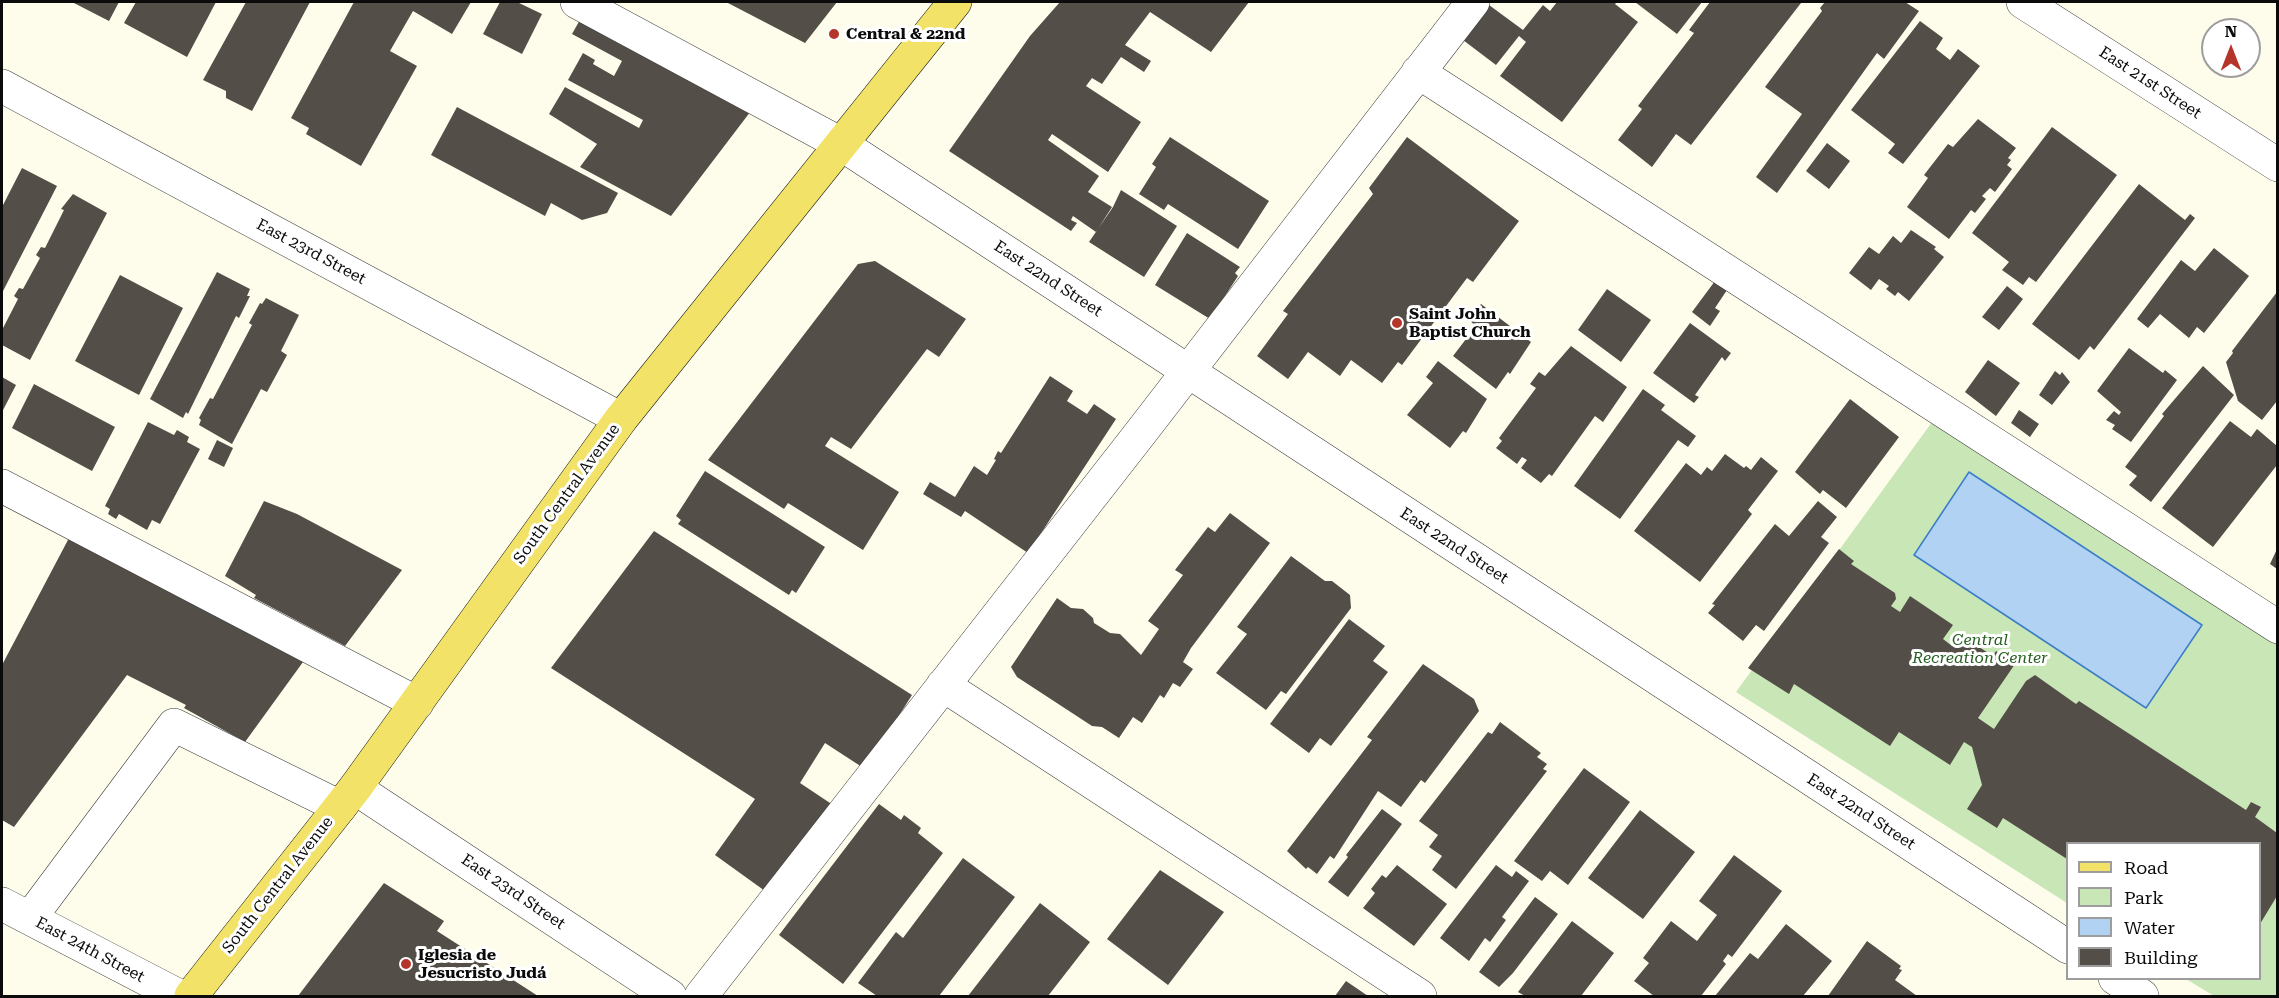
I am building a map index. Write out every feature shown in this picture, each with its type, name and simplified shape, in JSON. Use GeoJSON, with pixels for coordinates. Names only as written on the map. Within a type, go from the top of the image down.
{"type":"FeatureCollection","features":[{"type":"Feature","properties":{"kind":"main road","name":"South Central Avenue"},"geometry":{"type":"LineString","coordinates":[[191,996],[347,798],[621,419],[955,2]]}},
{"type":"Feature","properties":{"kind":"street","name":"East 22nd Street"},"geometry":{"type":"LineString","coordinates":[[577,2],[841,144],[2066,946]]}},
{"type":"Feature","properties":{"kind":"street"},"geometry":{"type":"LineString","coordinates":[[700,996],[1188,372],[1473,2]]}},
{"type":"Feature","properties":{"kind":"street","name":"East 21st Street"},"geometry":{"type":"LineString","coordinates":[[2023,2],[2277,165]]}},
{"type":"Feature","properties":{"kind":"street"},"geometry":{"type":"LineString","coordinates":[[1418,72],[2277,627]]}},
{"type":"Feature","properties":{"kind":"street","name":"East 23rd Street"},"geometry":{"type":"LineString","coordinates":[[2,86],[621,419]]}},
{"type":"Feature","properties":{"kind":"street"},"geometry":{"type":"LineString","coordinates":[[2,486],[417,703]]}},
{"type":"Feature","properties":{"kind":"street"},"geometry":{"type":"LineString","coordinates":[[943,685],[1420,996]]}},
{"type":"Feature","properties":{"kind":"street","name":"East 23rd Street"},"geometry":{"type":"LineString","coordinates":[[16,911],[174,725],[347,798],[670,996]]}},
{"type":"Feature","properties":{"kind":"street","name":"East 24th Street"},"geometry":{"type":"LineString","coordinates":[[16,911],[179,996]]}},
{"type":"Feature","properties":{"kind":"street"},"geometry":{"type":"LineString","coordinates":[[2118,980],[2142,996]]}},
{"type":"Feature","properties":{"kind":"green space","name":"Central Recreation Center"},"geometry":{"type":"Polygon","coordinates":[[[1935,418],[2277,644],[2277,996],[2214,996],[2188,980],[2261,980],[2261,842],[2066,842],[2066,902],[1736,692],[1935,418]]]}},
{"type":"Feature","properties":{"kind":"water"},"geometry":{"type":"Polygon","coordinates":[[[1969,472],[2202,625],[2146,708],[1914,555],[1969,472]]]}},
{"type":"Feature","properties":{"kind":"building"},"geometry":{"type":"Polygon","coordinates":[[[72,2],[119,2],[109,21],[72,2]]]}},
{"type":"Feature","properties":{"kind":"building"},"geometry":{"type":"Polygon","coordinates":[[[136,2],[216,2],[187,57],[124,23],[136,2]]]}},
{"type":"Feature","properties":{"kind":"building"},"geometry":{"type":"Polygon","coordinates":[[[246,2],[310,2],[252,111],[226,98],[226,91],[203,80],[246,2]]]}},
{"type":"Feature","properties":{"kind":"building"},"geometry":{"type":"Polygon","coordinates":[[[354,2],[471,2],[452,34],[413,11],[390,51],[417,66],[361,166],[306,134],[309,128],[291,118],[354,2]]]}},
{"type":"Feature","properties":{"kind":"building"},"geometry":{"type":"Polygon","coordinates":[[[500,2],[517,2],[542,14],[522,54],[483,34],[500,2]]]}},
{"type":"Feature","properties":{"kind":"building"},"geometry":{"type":"Polygon","coordinates":[[[726,2],[837,2],[805,43],[726,2]]]}},
{"type":"Feature","properties":{"kind":"building"},"geometry":{"type":"Polygon","coordinates":[[[1060,2],[1249,2],[1211,52],[1150,12],[1125,45],[1151,61],[1144,72],[1121,57],[1102,84],[1092,78],[1086,86],[1141,122],[1108,172],[1052,134],[1048,140],[1099,176],[1088,192],[1112,207],[1096,232],[1073,216],[1071,220],[1077,223],[1071,231],[949,151],[1030,36],[1060,2]]]}},
{"type":"Feature","properties":{"kind":"building"},"geometry":{"type":"Polygon","coordinates":[[[1557,2],[1617,2],[1615,4],[1638,22],[1562,122],[1500,76],[1526,42],[1519,36],[1496,65],[1463,40],[1489,5],[1523,30],[1543,5],[1550,11],[1557,2]]]}},
{"type":"Feature","properties":{"kind":"building"},"geometry":{"type":"Polygon","coordinates":[[[1635,2],[1702,2],[1677,34],[1635,2]]]}},
{"type":"Feature","properties":{"kind":"building"},"geometry":{"type":"Polygon","coordinates":[[[1710,2],[1801,3],[1691,145],[1676,134],[1652,167],[1618,140],[1642,109],[1638,106],[1694,33],[1689,30],[1710,2]]]}},
{"type":"Feature","properties":{"kind":"building"},"geometry":{"type":"Polygon","coordinates":[[[1825,2],[1905,2],[1919,11],[1884,59],[1877,53],[1777,193],[1756,177],[1802,114],[1765,87],[1822,11],[1820,8],[1825,2]]]}},
{"type":"Feature","properties":{"kind":"building"},"geometry":{"type":"Polygon","coordinates":[[[585,11],[757,103],[671,216],[580,167],[597,144],[549,114],[565,87],[639,128],[643,120],[568,80],[583,53],[595,60],[593,64],[614,76],[622,61],[572,34],[585,11]]]}},
{"type":"Feature","properties":{"kind":"building"},"geometry":{"type":"Polygon","coordinates":[[[1920,21],[1943,38],[1936,49],[1950,60],[1958,49],[1980,66],[1903,164],[1888,153],[1895,144],[1851,110],[1920,21]]]}},
{"type":"Feature","properties":{"kind":"building"},"geometry":{"type":"Polygon","coordinates":[[[457,107],[618,193],[607,213],[582,220],[551,203],[545,216],[431,155],[457,107]]]}},
{"type":"Feature","properties":{"kind":"building"},"geometry":{"type":"Polygon","coordinates":[[[1978,119],[2016,148],[2008,158],[2011,160],[2007,165],[2012,169],[1995,192],[1990,188],[1982,196],[1986,199],[1975,213],[1971,210],[1949,239],[1907,207],[1928,178],[1924,175],[1948,144],[1953,147],[1978,119]]]}},
{"type":"Feature","properties":{"kind":"building"},"geometry":{"type":"Polygon","coordinates":[[[2052,127],[2117,175],[2036,282],[2029,277],[2023,285],[2002,270],[2009,262],[1972,233],[2052,127]]]}},
{"type":"Feature","properties":{"kind":"building"},"geometry":{"type":"Polygon","coordinates":[[[1170,137],[1269,201],[1238,249],[1168,204],[1164,210],[1139,194],[1156,167],[1152,164],[1170,137]]]}},
{"type":"Feature","properties":{"kind":"building"},"geometry":{"type":"Polygon","coordinates":[[[1407,137],[1519,221],[1473,282],[1467,278],[1402,365],[1398,362],[1382,383],[1351,360],[1340,376],[1308,352],[1288,379],[1257,356],[1288,314],[1283,311],[1373,194],[1369,188],[1407,137]]]}},
{"type":"Feature","properties":{"kind":"building"},"geometry":{"type":"Polygon","coordinates":[[[1827,143],[1850,161],[1829,189],[1806,171],[1827,143]]]}},
{"type":"Feature","properties":{"kind":"building"},"geometry":{"type":"Polygon","coordinates":[[[22,168],[57,186],[2,293],[2,207],[22,168]]]}},
{"type":"Feature","properties":{"kind":"building"},"geometry":{"type":"Polygon","coordinates":[[[2139,184],[2185,220],[2190,214],[2195,218],[2094,350],[2090,346],[2079,360],[2032,324],[2139,184]]]}},
{"type":"Feature","properties":{"kind":"building"},"geometry":{"type":"Polygon","coordinates":[[[1121,190],[1177,226],[1144,277],[1089,242],[1113,207],[1121,190]]]}},
{"type":"Feature","properties":{"kind":"building"},"geometry":{"type":"Polygon","coordinates":[[[73,194],[107,213],[30,360],[2,345],[2,330],[18,299],[14,296],[19,288],[23,289],[40,258],[36,255],[41,247],[45,248],[64,210],[61,209],[73,194]]]}},
{"type":"Feature","properties":{"kind":"building"},"geometry":{"type":"Polygon","coordinates":[[[1911,230],[1936,247],[1934,249],[1944,257],[1909,301],[1898,292],[1895,296],[1886,289],[1889,286],[1879,279],[1871,290],[1849,273],[1869,247],[1879,254],[1893,236],[1901,243],[1911,230]]]}},
{"type":"Feature","properties":{"kind":"building"},"geometry":{"type":"Polygon","coordinates":[[[1187,233],[1240,267],[1235,273],[1238,276],[1210,319],[1155,285],[1187,233]]]}},
{"type":"Feature","properties":{"kind":"building"},"geometry":{"type":"Polygon","coordinates":[[[2214,248],[2249,276],[2204,333],[2197,327],[2189,338],[2160,314],[2148,328],[2137,319],[2181,260],[2195,271],[2214,248]]]}},
{"type":"Feature","properties":{"kind":"building"},"geometry":{"type":"Polygon","coordinates":[[[875,261],[966,319],[939,357],[927,349],[851,449],[831,437],[825,446],[899,492],[863,550],[788,503],[784,509],[708,460],[858,264],[875,261]]]}},
{"type":"Feature","properties":{"kind":"building"},"geometry":{"type":"Polygon","coordinates":[[[217,272],[250,289],[247,296],[250,296],[239,318],[236,316],[188,414],[186,412],[183,418],[150,399],[217,272]]]}},
{"type":"Feature","properties":{"kind":"building"},"geometry":{"type":"Polygon","coordinates":[[[120,275],[183,308],[139,395],[75,361],[120,275]]]}},
{"type":"Feature","properties":{"kind":"building"},"geometry":{"type":"Polygon","coordinates":[[[1715,281],[1727,290],[1715,308],[1720,311],[1710,326],[1692,312],[1715,281]]]}},
{"type":"Feature","properties":{"kind":"building"},"geometry":{"type":"Polygon","coordinates":[[[2007,286],[2023,299],[1999,330],[1982,317],[2007,286]]]}},
{"type":"Feature","properties":{"kind":"building"},"geometry":{"type":"Polygon","coordinates":[[[1607,289],[1651,320],[1621,362],[1578,330],[1607,289]]]}},
{"type":"Feature","properties":{"kind":"building"},"geometry":{"type":"Polygon","coordinates":[[[2277,292],[2277,401],[2262,420],[2238,401],[2226,362],[2277,292]]]}},
{"type":"Feature","properties":{"kind":"building"},"geometry":{"type":"Polygon","coordinates":[[[266,298],[299,315],[281,351],[287,355],[267,392],[261,389],[232,444],[199,425],[201,420],[199,418],[210,398],[213,399],[252,325],[249,323],[260,303],[262,304],[266,298]]]}},
{"type":"Feature","properties":{"kind":"building"},"geometry":{"type":"Polygon","coordinates":[[[1481,304],[1531,342],[1510,374],[1508,372],[1496,389],[1453,356],[1476,326],[1469,320],[1481,304]]]}},
{"type":"Feature","properties":{"kind":"building"},"geometry":{"type":"Polygon","coordinates":[[[1690,323],[1731,353],[1725,361],[1722,357],[1695,395],[1699,397],[1694,403],[1653,373],[1690,323]]]}},
{"type":"Feature","properties":{"kind":"building"},"geometry":{"type":"Polygon","coordinates":[[[1571,346],[1627,387],[1603,422],[1595,416],[1552,476],[1549,474],[1541,483],[1521,468],[1527,460],[1522,457],[1517,464],[1496,448],[1502,441],[1499,438],[1536,388],[1530,384],[1539,372],[1545,376],[1571,346]]]}},
{"type":"Feature","properties":{"kind":"building"},"geometry":{"type":"Polygon","coordinates":[[[2129,348],[2163,373],[2165,370],[2177,380],[2131,442],[2112,429],[2115,425],[2106,420],[2114,411],[2119,415],[2121,412],[2097,391],[2129,348]]]}},
{"type":"Feature","properties":{"kind":"building"},"geometry":{"type":"Polygon","coordinates":[[[1988,360],[2020,383],[1996,416],[1965,392],[1988,360]]]}},
{"type":"Feature","properties":{"kind":"building"},"geometry":{"type":"Polygon","coordinates":[[[1438,361],[1487,399],[1466,433],[1463,431],[1450,448],[1407,415],[1433,383],[1426,377],[1438,361]]]}},
{"type":"Feature","properties":{"kind":"building"},"geometry":{"type":"Polygon","coordinates":[[[2203,366],[2234,395],[2151,502],[2129,485],[2137,476],[2125,467],[2164,416],[2162,414],[2203,366]]]}},
{"type":"Feature","properties":{"kind":"building"},"geometry":{"type":"Polygon","coordinates":[[[2055,371],[2060,375],[2062,372],[2070,382],[2052,405],[2039,395],[2055,371]]]}},
{"type":"Feature","properties":{"kind":"building"},"geometry":{"type":"Polygon","coordinates":[[[1050,376],[1073,391],[1067,401],[1087,414],[1094,404],[1116,419],[1028,553],[965,511],[961,517],[923,494],[930,482],[955,497],[974,466],[987,475],[996,460],[994,459],[998,451],[1001,453],[1050,376]]]}},
{"type":"Feature","properties":{"kind":"building"},"geometry":{"type":"Polygon","coordinates":[[[2,377],[16,385],[2,412],[2,377]]]}},
{"type":"Feature","properties":{"kind":"building"},"geometry":{"type":"Polygon","coordinates":[[[34,384],[115,427],[92,471],[12,428],[34,384]]]}},
{"type":"Feature","properties":{"kind":"building"},"geometry":{"type":"Polygon","coordinates":[[[1643,389],[1665,405],[1661,410],[1696,436],[1688,447],[1678,440],[1620,519],[1574,486],[1643,389]]]}},
{"type":"Feature","properties":{"kind":"building"},"geometry":{"type":"Polygon","coordinates":[[[1850,399],[1899,437],[1846,508],[1823,490],[1820,494],[1795,472],[1850,399]]]}},
{"type":"Feature","properties":{"kind":"building"},"geometry":{"type":"Polygon","coordinates":[[[2019,410],[2039,424],[2030,437],[2011,423],[2019,410]]]}},
{"type":"Feature","properties":{"kind":"building"},"geometry":{"type":"Polygon","coordinates":[[[2230,421],[2251,437],[2257,429],[2277,446],[2277,465],[2213,547],[2162,508],[2230,421]]]}},
{"type":"Feature","properties":{"kind":"building"},"geometry":{"type":"Polygon","coordinates":[[[148,422],[174,435],[177,430],[189,437],[187,442],[200,449],[160,524],[152,520],[147,530],[119,514],[116,519],[108,514],[110,509],[105,506],[148,422]]]}},
{"type":"Feature","properties":{"kind":"building"},"geometry":{"type":"Polygon","coordinates":[[[217,440],[233,448],[224,467],[208,459],[217,440]]]}},
{"type":"Feature","properties":{"kind":"building"},"geometry":{"type":"Polygon","coordinates":[[[1725,454],[1744,468],[1746,466],[1751,470],[1761,457],[1778,471],[1748,510],[1752,514],[1700,582],[1634,531],[1686,463],[1701,475],[1707,467],[1712,471],[1725,454]]]}},
{"type":"Feature","properties":{"kind":"building"},"geometry":{"type":"Polygon","coordinates":[[[705,471],[825,547],[796,593],[792,590],[789,595],[678,524],[681,520],[676,516],[705,471]]]}},
{"type":"Feature","properties":{"kind":"building"},"geometry":{"type":"Polygon","coordinates":[[[264,501],[297,514],[402,570],[345,646],[254,598],[256,595],[225,576],[264,501]]]}},
{"type":"Feature","properties":{"kind":"building"},"geometry":{"type":"Polygon","coordinates":[[[1818,501],[1837,517],[1821,537],[1829,543],[1764,631],[1756,625],[1743,641],[1708,613],[1715,605],[1712,604],[1775,524],[1789,536],[1818,501]]]}},
{"type":"Feature","properties":{"kind":"building"},"geometry":{"type":"Polygon","coordinates":[[[1230,513],[1270,543],[1191,648],[1183,662],[1193,669],[1180,687],[1173,683],[1164,698],[1160,695],[1142,723],[1133,717],[1119,738],[1102,727],[1092,726],[1017,677],[1011,667],[1057,598],[1071,608],[1083,609],[1093,618],[1094,623],[1110,633],[1120,634],[1141,655],[1159,629],[1148,621],[1183,575],[1175,570],[1208,527],[1215,532],[1230,513]]]}},
{"type":"Feature","properties":{"kind":"building"},"geometry":{"type":"Polygon","coordinates":[[[654,531],[912,695],[865,769],[825,743],[800,783],[833,805],[807,840],[803,838],[765,891],[715,855],[755,799],[551,668],[654,531]]]}},
{"type":"Feature","properties":{"kind":"building"},"geometry":{"type":"Polygon","coordinates":[[[69,538],[303,662],[245,742],[184,708],[186,705],[127,675],[14,827],[2,820],[2,665],[69,538]]]}},
{"type":"Feature","properties":{"kind":"building"},"geometry":{"type":"Polygon","coordinates":[[[1839,549],[1854,561],[1851,564],[1895,593],[1896,599],[1891,606],[1900,612],[1910,596],[1953,625],[1943,639],[1952,646],[1957,638],[1965,638],[1993,656],[1996,651],[2015,664],[1978,718],[1994,729],[2026,681],[2035,675],[2076,704],[2079,701],[2246,810],[2251,802],[2261,807],[2255,817],[2277,833],[2277,896],[2261,922],[2261,842],[2066,842],[2066,858],[2003,818],[1997,828],[1967,809],[1982,785],[1972,747],[1964,742],[1950,765],[1899,732],[1890,746],[1794,684],[1789,694],[1748,668],[1839,549]]]}},
{"type":"Feature","properties":{"kind":"building"},"geometry":{"type":"Polygon","coordinates":[[[2277,549],[2277,569],[2270,564],[2277,549]]]}},
{"type":"Feature","properties":{"kind":"building"},"geometry":{"type":"Polygon","coordinates":[[[1291,556],[1325,581],[1332,581],[1350,595],[1351,608],[1286,694],[1281,691],[1266,710],[1216,673],[1247,634],[1237,627],[1291,556]]]}},
{"type":"Feature","properties":{"kind":"building"},"geometry":{"type":"Polygon","coordinates":[[[1349,619],[1385,646],[1373,661],[1388,672],[1331,746],[1320,738],[1309,753],[1270,724],[1349,619]]]}},
{"type":"Feature","properties":{"kind":"building"},"geometry":{"type":"Polygon","coordinates":[[[1423,664],[1474,699],[1479,711],[1425,783],[1421,780],[1401,807],[1378,791],[1334,859],[1330,856],[1317,874],[1308,867],[1306,869],[1287,851],[1372,740],[1367,737],[1423,664]]]}},
{"type":"Feature","properties":{"kind":"building"},"geometry":{"type":"Polygon","coordinates":[[[1500,722],[1541,753],[1537,757],[1547,764],[1543,769],[1547,771],[1456,889],[1432,870],[1442,856],[1429,847],[1438,835],[1419,821],[1488,732],[1492,734],[1500,722]]]}},
{"type":"Feature","properties":{"kind":"building"},"geometry":{"type":"Polygon","coordinates":[[[1584,768],[1630,802],[1568,885],[1550,871],[1542,881],[1514,861],[1584,768]]]}},
{"type":"Feature","properties":{"kind":"building"},"geometry":{"type":"Polygon","coordinates":[[[879,804],[901,820],[904,815],[921,828],[918,833],[943,853],[843,984],[779,935],[879,804]]]}},
{"type":"Feature","properties":{"kind":"building"},"geometry":{"type":"Polygon","coordinates":[[[1382,809],[1402,824],[1348,897],[1328,882],[1382,809]]]}},
{"type":"Feature","properties":{"kind":"building"},"geometry":{"type":"Polygon","coordinates":[[[1640,810],[1695,852],[1643,919],[1588,878],[1640,810]]]}},
{"type":"Feature","properties":{"kind":"building"},"geometry":{"type":"Polygon","coordinates":[[[1734,855],[1782,891],[1732,957],[1728,954],[1723,961],[1726,964],[1701,996],[1654,996],[1634,981],[1649,963],[1643,958],[1671,921],[1697,941],[1717,915],[1699,901],[1734,855]]]}},
{"type":"Feature","properties":{"kind":"building"},"geometry":{"type":"Polygon","coordinates":[[[963,858],[1015,897],[939,996],[877,996],[858,983],[896,932],[903,938],[963,858]]]}},
{"type":"Feature","properties":{"kind":"building"},"geometry":{"type":"Polygon","coordinates":[[[1397,865],[1447,904],[1414,946],[1363,908],[1375,893],[1371,889],[1382,875],[1386,878],[1397,865]]]}},
{"type":"Feature","properties":{"kind":"building"},"geometry":{"type":"Polygon","coordinates":[[[1496,865],[1512,877],[1516,871],[1529,881],[1502,917],[1506,920],[1490,942],[1485,938],[1469,961],[1440,938],[1496,865]]]}},
{"type":"Feature","properties":{"kind":"building"},"geometry":{"type":"Polygon","coordinates":[[[1160,870],[1224,912],[1168,985],[1107,939],[1160,870]]]}},
{"type":"Feature","properties":{"kind":"building","name":"Iglesia de Jesucristo Judá"},"geometry":{"type":"Polygon","coordinates":[[[384,883],[444,921],[437,931],[538,996],[298,996],[384,883]]]}},
{"type":"Feature","properties":{"kind":"building"},"geometry":{"type":"Polygon","coordinates":[[[1535,897],[1558,914],[1513,973],[1499,987],[1479,972],[1535,897]]]}},
{"type":"Feature","properties":{"kind":"building"},"geometry":{"type":"Polygon","coordinates":[[[1040,903],[1090,942],[1048,996],[968,996],[1040,903]]]}},
{"type":"Feature","properties":{"kind":"building"},"geometry":{"type":"Polygon","coordinates":[[[1572,921],[1614,953],[1581,996],[1525,996],[1518,992],[1572,921]]]}},
{"type":"Feature","properties":{"kind":"building"},"geometry":{"type":"Polygon","coordinates":[[[1786,924],[1832,961],[1803,996],[1715,996],[1750,953],[1758,959],[1786,924]]]}},
{"type":"Feature","properties":{"kind":"building"},"geometry":{"type":"Polygon","coordinates":[[[1867,941],[1901,966],[1899,969],[1902,970],[1895,980],[1917,996],[1828,996],[1867,941]]]}},
{"type":"Feature","properties":{"kind":"building"},"geometry":{"type":"Polygon","coordinates":[[[1346,981],[1368,996],[1335,996],[1346,981]]]}},
{"type":"Feature","properties":{"kind":"place","name":"Central & 22nd"},"geometry":{"type":"Point","coordinates":[834,34]}},
{"type":"Feature","properties":{"kind":"place","name":"Saint John Baptist Church"},"geometry":{"type":"Point","coordinates":[1397,323]}},
{"type":"Feature","properties":{"kind":"place","name":"Iglesia de Jesucristo Judá"},"geometry":{"type":"Point","coordinates":[406,964]}}]}
